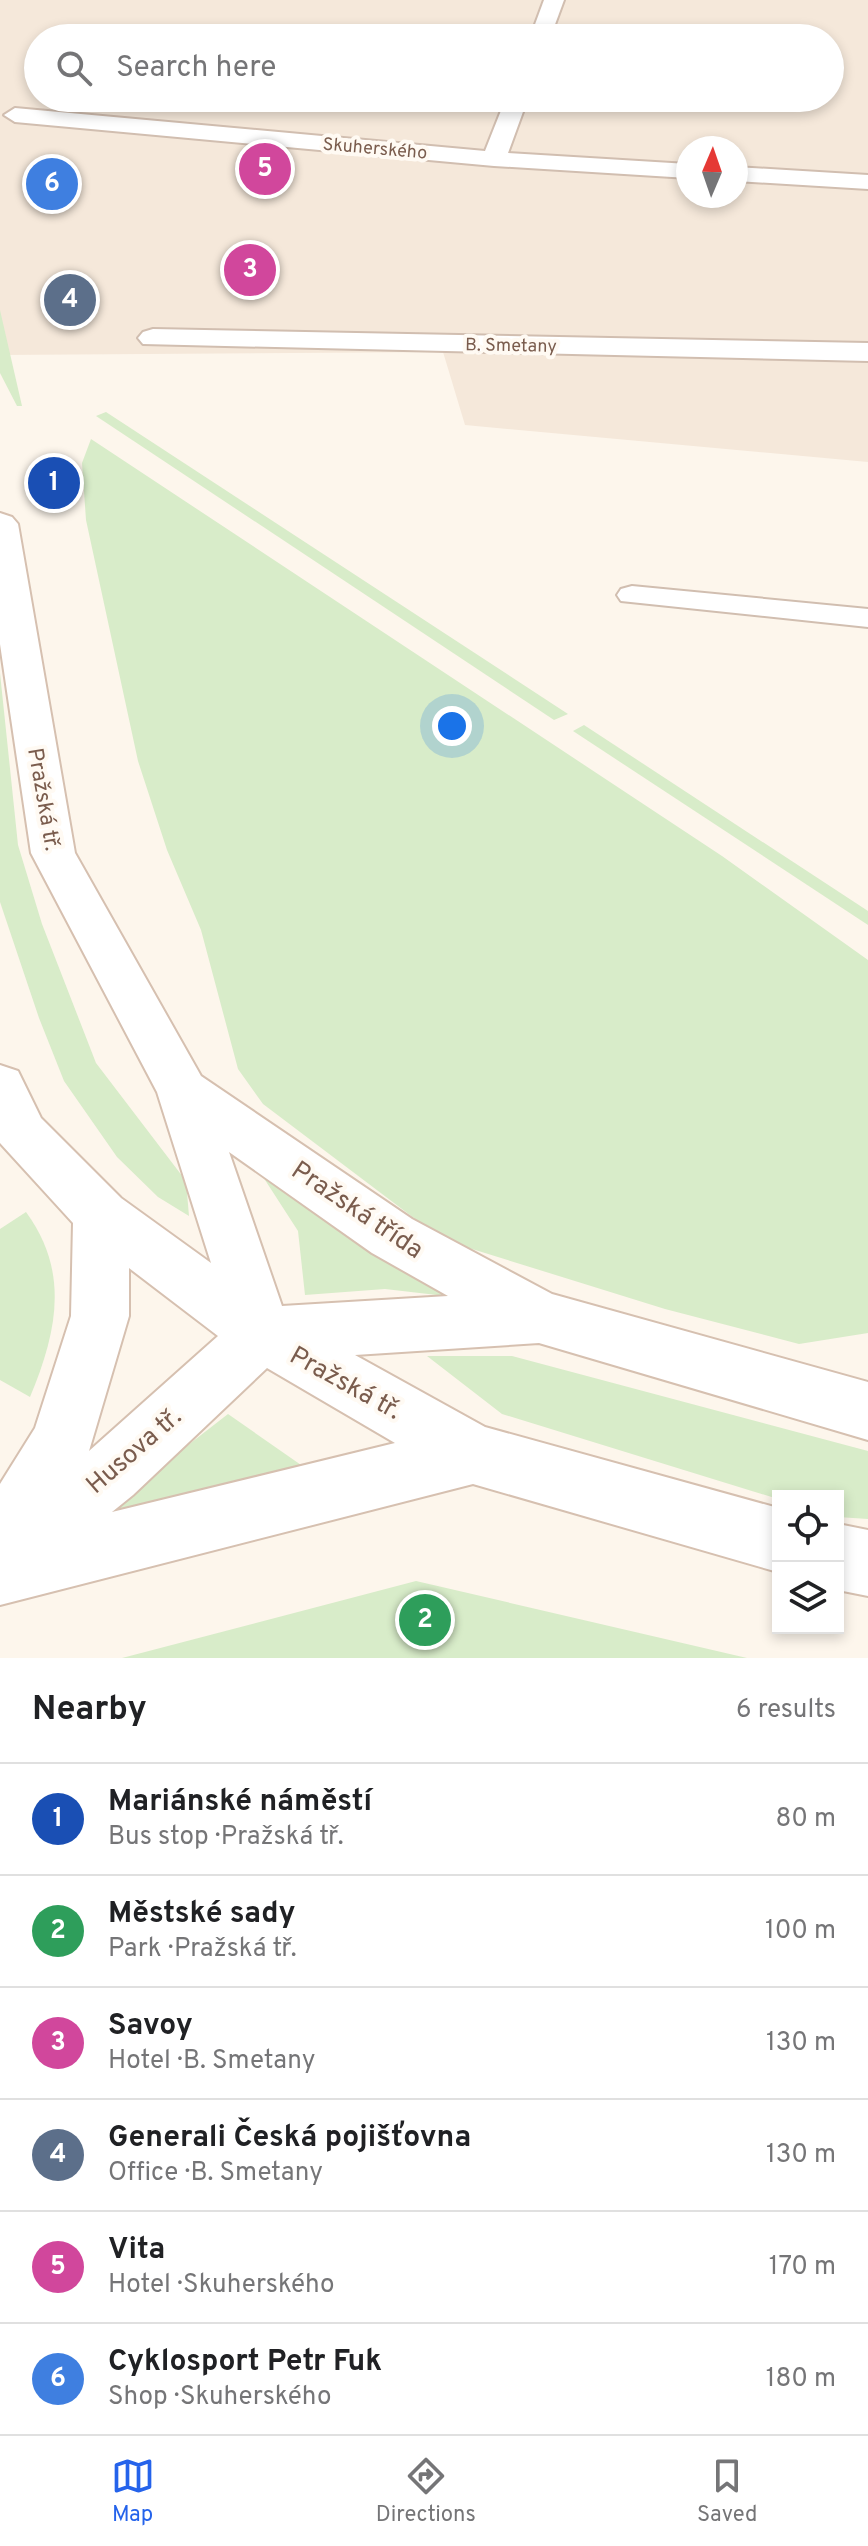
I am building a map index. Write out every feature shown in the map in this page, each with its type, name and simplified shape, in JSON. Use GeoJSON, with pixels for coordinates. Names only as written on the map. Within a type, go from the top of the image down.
{"type":"FeatureCollection","features":[{"type":"Feature","properties":{"kind":"street"},"geometry":{"type":"LineString","coordinates":[[545,24],[554,0]]}},
{"type":"Feature","properties":{"kind":"street"},"geometry":{"type":"LineString","coordinates":[[494,159],[512,112]]}},
{"type":"Feature","properties":{"kind":"street","name":"Skuherského"},"geometry":{"type":"LineString","coordinates":[[15,115],[494,159],[676,170]]}},
{"type":"Feature","properties":{"kind":"street"},"geometry":{"type":"LineString","coordinates":[[748,175],[868,182]]}},
{"type":"Feature","properties":{"kind":"street","name":"B. Smetany"},"geometry":{"type":"LineString","coordinates":[[153,338],[868,352]]}},
{"type":"Feature","properties":{"kind":"street","name":"Pražská tř."},"geometry":{"type":"LineString","coordinates":[[0,524],[6,603],[53,853],[183,1091],[262,1334]]}},
{"type":"Feature","properties":{"kind":"street","name":"Pražská tř."},"geometry":{"type":"LineString","coordinates":[[0,1086],[21,1132],[101,1215],[262,1334],[473,1454],[772,1538]]}},
{"type":"Feature","properties":{"kind":"street","name":"Pražská třída"},"geometry":{"type":"LineString","coordinates":[[183,1091],[392,1236],[539,1317]]}},
{"type":"Feature","properties":{"kind":"street"},"geometry":{"type":"LineString","coordinates":[[0,1544],[62,1441],[100,1316],[101,1215]]}},
{"type":"Feature","properties":{"kind":"street"},"geometry":{"type":"LineString","coordinates":[[262,1334],[539,1317],[868,1411]]}},
{"type":"Feature","properties":{"kind":"street","name":"Husova tř."},"geometry":{"type":"LineString","coordinates":[[0,1561],[111,1473],[262,1334]]}},
{"type":"Feature","properties":{"kind":"street"},"geometry":{"type":"LineString","coordinates":[[0,1572],[473,1454]]}},
{"type":"Feature","properties":{"kind":"street"},"geometry":{"type":"LineString","coordinates":[[844,1558],[868,1563]]}},
{"type":"Feature","properties":{"kind":"lane"},"geometry":{"type":"LineString","coordinates":[[632,595],[868,618]]}},
{"type":"Feature","properties":{"kind":"lane"},"geometry":{"type":"LineString","coordinates":[[680,624],[868,642]]}},
{"type":"Feature","properties":{"kind":"shaded area"},"geometry":{"type":"Polygon","coordinates":[[[0,0],[868,0],[868,462],[465,425],[443,352],[0,355],[0,0]]]}},
{"type":"Feature","properties":{"kind":"green space"},"geometry":{"type":"Polygon","coordinates":[[[0,310],[22,406],[17,406],[0,373],[0,310]]]}},
{"type":"Feature","properties":{"kind":"green space"},"geometry":{"type":"Polygon","coordinates":[[[106,412],[568,714],[554,720],[96,416],[106,412]]]}},
{"type":"Feature","properties":{"kind":"green space"},"geometry":{"type":"Polygon","coordinates":[[[91,439],[722,856],[868,960],[868,1333],[799,1344],[665,1309],[443,1240],[263,1104],[238,1069],[201,930],[167,850],[138,761],[86,520],[82,463],[91,439]]]}},
{"type":"Feature","properties":{"kind":"green space"},"geometry":{"type":"Polygon","coordinates":[[[0,673],[18,845],[42,924],[96,1063],[186,1181],[189,1216],[158,1197],[117,1157],[64,1081],[39,1018],[0,902],[0,673]]]}},
{"type":"Feature","properties":{"kind":"green space"},"geometry":{"type":"Polygon","coordinates":[[[584,725],[868,911],[868,925],[573,731],[584,725]]]}},
{"type":"Feature","properties":{"kind":"green space"},"geometry":{"type":"Polygon","coordinates":[[[256,1166],[372,1254],[480,1300],[385,1289],[305,1295],[298,1231],[256,1166]]]}},
{"type":"Feature","properties":{"kind":"green space"},"geometry":{"type":"Polygon","coordinates":[[[26,1212],[49,1257],[55,1303],[47,1349],[30,1397],[0,1380],[0,1229],[26,1212]]]}},
{"type":"Feature","properties":{"kind":"green space"},"geometry":{"type":"Polygon","coordinates":[[[427,1356],[512,1356],[868,1451],[868,1519],[844,1517],[844,1490],[772,1490],[772,1497],[502,1414],[427,1356]]]}},
{"type":"Feature","properties":{"kind":"green space"},"geometry":{"type":"Polygon","coordinates":[[[228,1414],[314,1474],[89,1522],[228,1414]]]}},
{"type":"Feature","properties":{"kind":"green space"},"geometry":{"type":"Polygon","coordinates":[[[416,1581],[747,1658],[122,1658],[416,1581]]]}},
{"type":"Feature","properties":{"kind":"place","name":"Vita"},"geometry":{"type":"Point","coordinates":[265,169]}},
{"type":"Feature","properties":{"kind":"place","name":"Cyklosport Petr Fuk"},"geometry":{"type":"Point","coordinates":[52,184]}},
{"type":"Feature","properties":{"kind":"place","name":"Savoy"},"geometry":{"type":"Point","coordinates":[250,270]}},
{"type":"Feature","properties":{"kind":"place","name":"Generali Česká pojišťovna"},"geometry":{"type":"Point","coordinates":[70,300]}},
{"type":"Feature","properties":{"kind":"place","name":"Mariánské náměstí"},"geometry":{"type":"Point","coordinates":[54,483]}},
{"type":"Feature","properties":{"kind":"place","name":"Městské sady"},"geometry":{"type":"Point","coordinates":[425,1620]}}]}
